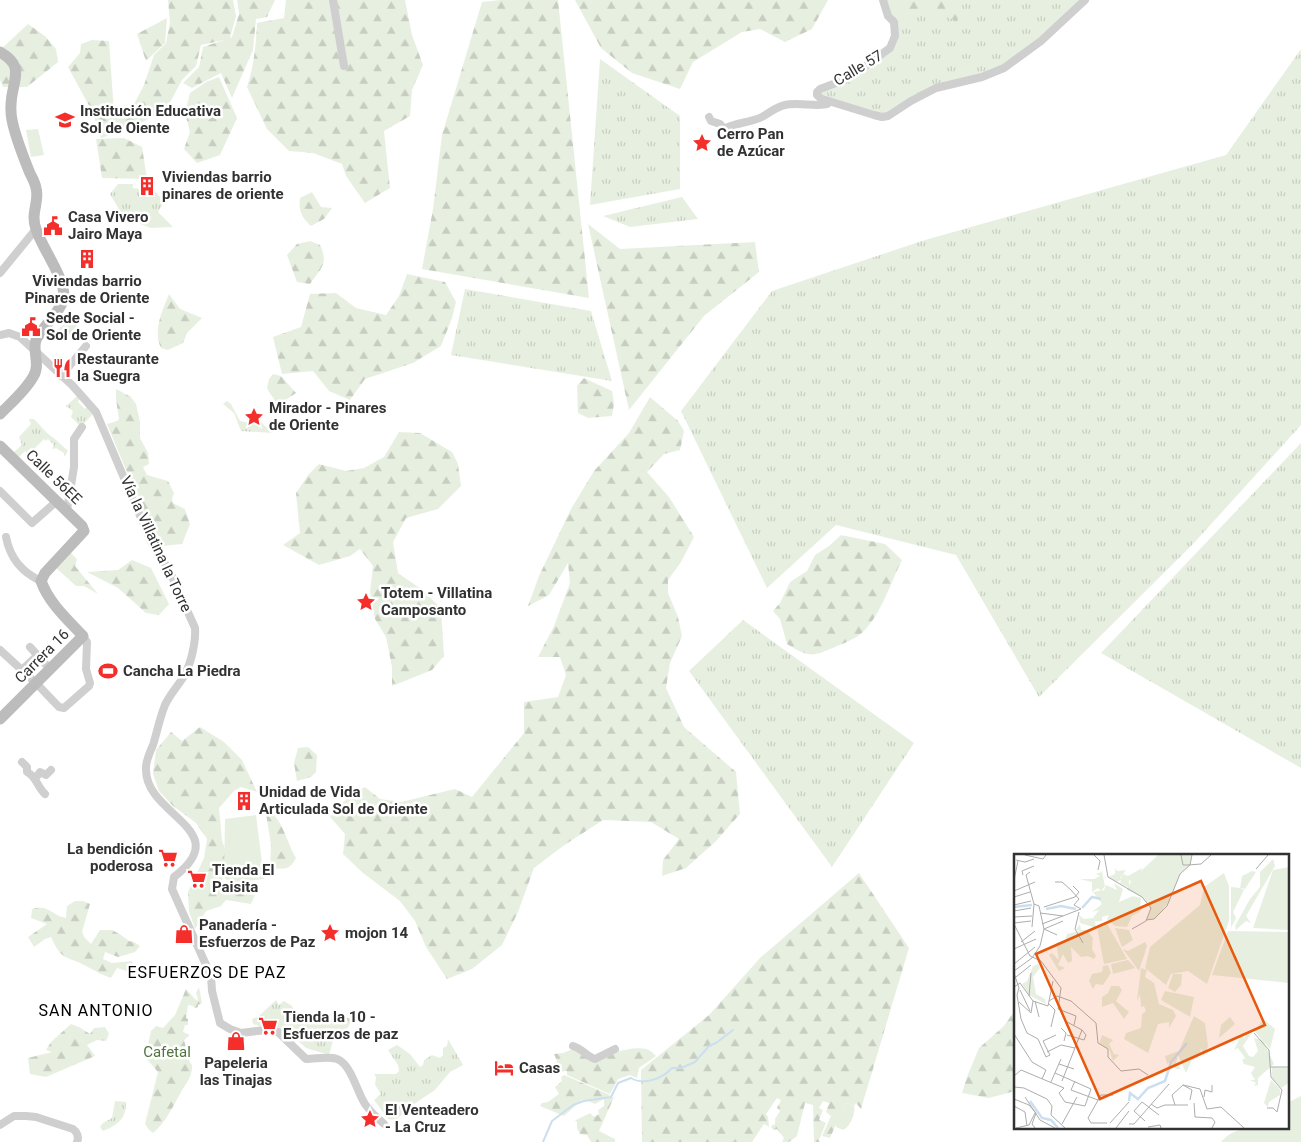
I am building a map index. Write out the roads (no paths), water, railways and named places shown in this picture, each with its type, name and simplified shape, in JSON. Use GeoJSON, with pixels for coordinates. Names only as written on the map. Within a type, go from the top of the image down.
{"type":"FeatureCollection","features":[{"type":"Feature","properties":{"kind":"street"},"geometry":{"type":"LineString","coordinates":[[333,0],[344,66]]}},
{"type":"Feature","properties":{"kind":"street","name":"Calle 57"},"geometry":{"type":"LineString","coordinates":[[883,0],[888,16],[894,22],[895,36],[890,48],[844,80],[820,89],[817,92],[817,95],[822,99],[882,117],[888,116],[936,88],[982,77],[1004,68],[1022,53],[1041,41],[1085,0]]}},
{"type":"Feature","properties":{"kind":"street"},"geometry":{"type":"LineString","coordinates":[[0,52],[8,56],[17,72],[13,89],[12,120],[38,194],[33,215],[36,229],[54,267],[64,295],[62,304],[36,342],[37,368],[34,376],[22,392],[0,414]]}},
{"type":"Feature","properties":{"kind":"street"},"geometry":{"type":"LineString","coordinates":[[709,117],[711,121],[720,124],[724,129],[740,122],[763,117],[770,111],[784,105],[800,103],[827,104],[822,99]]}},
{"type":"Feature","properties":{"kind":"street"},"geometry":{"type":"LineString","coordinates":[[0,273],[36,229]]}},
{"type":"Feature","properties":{"kind":"street","name":"Vía la Villatina la Torre"},"geometry":{"type":"LineString","coordinates":[[0,335],[9,334],[20,337],[96,412],[152,544],[169,570],[195,628],[196,636],[188,665],[184,676],[172,691],[164,707],[146,770],[149,785],[154,794],[189,829],[195,839],[196,848],[192,860],[186,869],[174,877],[172,889],[211,976],[212,991],[220,1023],[230,1030],[241,1033],[265,1030],[278,1032],[306,1059],[332,1058],[339,1060],[346,1065],[366,1106],[384,1124]]}},
{"type":"Feature","properties":{"kind":"street"},"geometry":{"type":"LineString","coordinates":[[61,376],[86,346]]}},
{"type":"Feature","properties":{"kind":"street"},"geometry":{"type":"LineString","coordinates":[[67,510],[73,483],[74,439],[82,427]]}},
{"type":"Feature","properties":{"kind":"street","name":"Calle 56EE"},"geometry":{"type":"LineString","coordinates":[[2,453],[67,510],[82,526],[84,531],[45,572],[42,581]]}},
{"type":"Feature","properties":{"kind":"street"},"geometry":{"type":"LineString","coordinates":[[0,491],[32,523],[56,501]]}},
{"type":"Feature","properties":{"kind":"street"},"geometry":{"type":"LineString","coordinates":[[0,650],[61,708],[64,708],[89,686],[90,682],[86,669],[87,642],[45,593],[42,581],[33,577],[14,559],[9,551],[6,537]]}},
{"type":"Feature","properties":{"kind":"street","name":"Carrera 16"},"geometry":{"type":"LineString","coordinates":[[0,718],[83,636]]}},
{"type":"Feature","properties":{"kind":"street"},"geometry":{"type":"LineString","coordinates":[[30,647],[50,669]]}},
{"type":"Feature","properties":{"kind":"street"},"geometry":{"type":"LineString","coordinates":[[22,670],[38,655]]}},
{"type":"Feature","properties":{"kind":"street"},"geometry":{"type":"LineString","coordinates":[[22,762],[27,767],[27,772],[40,782]]}},
{"type":"Feature","properties":{"kind":"street"},"geometry":{"type":"LineString","coordinates":[[45,794],[40,782],[40,772],[46,775],[51,770]]}},
{"type":"Feature","properties":{"kind":"street"},"geometry":{"type":"LineString","coordinates":[[573,1046],[581,1048],[595,1059],[615,1050]]}},
{"type":"Feature","properties":{"kind":"street"},"geometry":{"type":"LineString","coordinates":[[0,1125],[14,1116],[36,1117],[74,1129],[78,1138],[77,1142]]}},
{"type":"Feature","properties":{"kind":"waterway"},"geometry":{"type":"LineString","coordinates":[[543,1142],[552,1121],[573,1105],[584,1101],[611,1097],[618,1083],[631,1078],[642,1081],[653,1080],[664,1075],[672,1068],[681,1068],[695,1062],[709,1046],[733,1030]]}},
{"type":"Feature","properties":{"kind":"place","name":"Institución Educativa Sol de Oiente"},"geometry":{"type":"Point","coordinates":[65,120]}},
{"type":"Feature","properties":{"kind":"place","name":"Cerro Pan de Azúcar"},"geometry":{"type":"Point","coordinates":[702,143]}},
{"type":"Feature","properties":{"kind":"place","name":"Viviendas barrio pinares de oriente"},"geometry":{"type":"Point","coordinates":[147,186]}},
{"type":"Feature","properties":{"kind":"place","name":"Casa Vivero Jairo Maya"},"geometry":{"type":"Point","coordinates":[53,226]}},
{"type":"Feature","properties":{"kind":"place","name":"Viviendas barrio Pinares de Oriente"},"geometry":{"type":"Point","coordinates":[87,259]}},
{"type":"Feature","properties":{"kind":"place","name":"Sede Social - Sol de Oriente"},"geometry":{"type":"Point","coordinates":[31,327]}},
{"type":"Feature","properties":{"kind":"place","name":"Restaurante la Suegra"},"geometry":{"type":"Point","coordinates":[62,368]}},
{"type":"Feature","properties":{"kind":"place","name":"Mirador - Pinares de Oriente"},"geometry":{"type":"Point","coordinates":[254,417]}},
{"type":"Feature","properties":{"kind":"place","name":"Totem - Villatina Camposanto"},"geometry":{"type":"Point","coordinates":[366,602]}},
{"type":"Feature","properties":{"kind":"place","name":"Cancha La Piedra"},"geometry":{"type":"Point","coordinates":[108,671]}},
{"type":"Feature","properties":{"kind":"place","name":"Unidad de Vida Articulada Sol de Oriente"},"geometry":{"type":"Point","coordinates":[244,801]}},
{"type":"Feature","properties":{"kind":"place","name":"La bendición poderosa"},"geometry":{"type":"Point","coordinates":[168,858]}},
{"type":"Feature","properties":{"kind":"place","name":"Tienda El Paisita"},"geometry":{"type":"Point","coordinates":[197,879]}},
{"type":"Feature","properties":{"kind":"place","name":"mojon 14"},"geometry":{"type":"Point","coordinates":[330,933]}},
{"type":"Feature","properties":{"kind":"place","name":"Panadería - Esfuerzos de Paz"},"geometry":{"type":"Point","coordinates":[184,934]}},
{"type":"Feature","properties":{"kind":"place","name":"Tienda la 10 - Esfuerzos de paz"},"geometry":{"type":"Point","coordinates":[268,1026]}},
{"type":"Feature","properties":{"kind":"place","name":"Papeleria las Tinajas"},"geometry":{"type":"Point","coordinates":[236,1041]}},
{"type":"Feature","properties":{"kind":"place","name":"Casas"},"geometry":{"type":"Point","coordinates":[504,1068]}},
{"type":"Feature","properties":{"kind":"place","name":"El Venteadero - La Cruz"},"geometry":{"type":"Point","coordinates":[370,1119]}},
{"type":"Feature","properties":{"kind":"district","name":"ESFUERZOS DE PAZ"},"geometry":{"type":"Point","coordinates":[207,972]}},
{"type":"Feature","properties":{"kind":"district","name":"SAN ANTONIO"},"geometry":{"type":"Point","coordinates":[96,1010]}},
{"type":"Feature","properties":{"kind":"park label","name":"Cafetal"},"geometry":{"type":"Point","coordinates":[167,1052]}}]}
